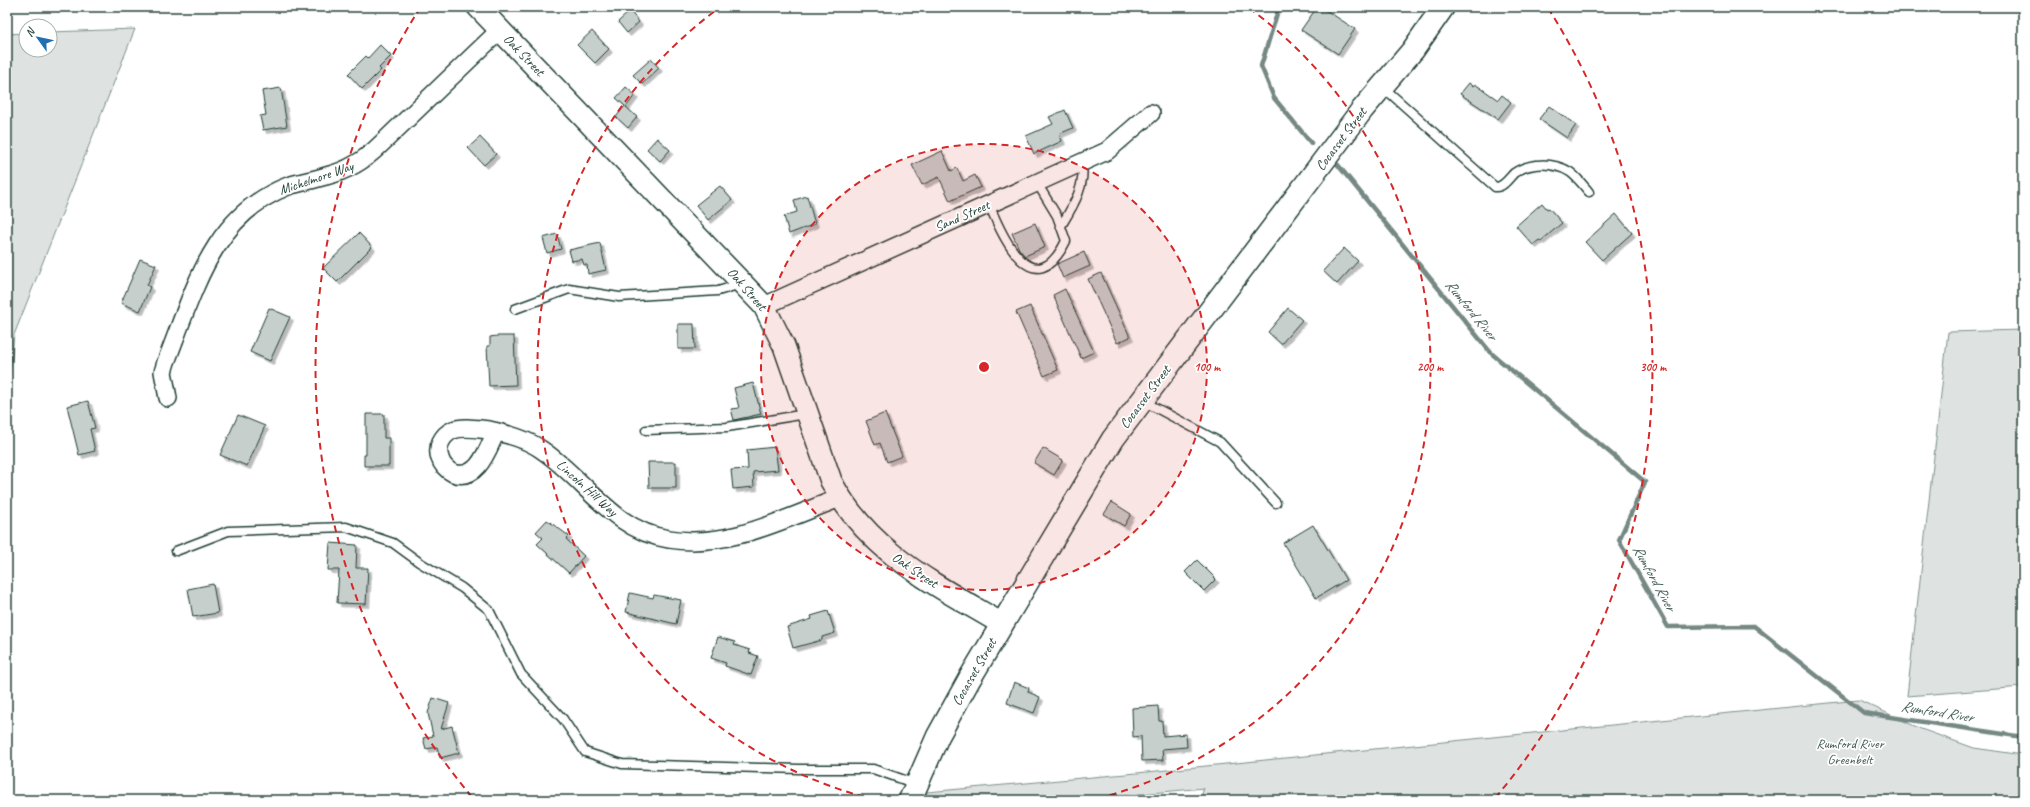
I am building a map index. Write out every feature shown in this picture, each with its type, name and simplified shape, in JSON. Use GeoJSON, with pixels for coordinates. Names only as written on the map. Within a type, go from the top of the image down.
{"type":"FeatureCollection","features":[{"type":"Feature","properties":{"kind":"main road","name":"Cocasset Street"},"geometry":{"type":"LineString","coordinates":[[913,792],[952,710],[1054,535],[1113,439],[1362,110],[1413,50],[1443,7]]}},
{"type":"Feature","properties":{"kind":"street","name":"Oak Street"},"geometry":{"type":"LineString","coordinates":[[478,7],[744,283],[764,306],[784,346],[824,464],[840,498],[867,532],[899,560],[921,576],[1002,624]]}},
{"type":"Feature","properties":{"kind":"street","name":"Michelmore Way"},"geometry":{"type":"LineString","coordinates":[[168,398],[163,372],[166,362],[204,269],[220,240],[230,227],[242,214],[272,193],[304,181],[338,172],[361,161],[380,145],[500,30]]}},
{"type":"Feature","properties":{"kind":"street","name":"Sand Street"},"geometry":{"type":"LineString","coordinates":[[764,306],[1107,151],[1151,113]]}},
{"type":"Feature","properties":{"kind":"street","name":"Lincoln Hill Way"},"geometry":{"type":"LineString","coordinates":[[496,432],[528,442],[541,449],[553,457],[615,515],[639,530],[667,539],[695,542],[725,539],[749,532],[840,498]]}},
{"type":"Feature","properties":{"kind":"lane"},"geometry":{"type":"LineString","coordinates":[[1382,87],[1495,186],[1501,186],[1523,168],[1537,164],[1558,167],[1570,172],[1590,192]]}},
{"type":"Feature","properties":{"kind":"lane"},"geometry":{"type":"LineString","coordinates":[[1061,226],[1080,190],[1084,172],[1082,162]]}},
{"type":"Feature","properties":{"kind":"lane"},"geometry":{"type":"LineString","coordinates":[[989,204],[999,229],[1016,256],[1025,264],[1037,269],[1048,266],[1061,252],[1066,241],[1057,216],[1037,183]]}},
{"type":"Feature","properties":{"kind":"lane"},"geometry":{"type":"LineString","coordinates":[[515,309],[569,289],[619,297],[718,291],[744,283]]}},
{"type":"Feature","properties":{"kind":"lane"},"geometry":{"type":"LineString","coordinates":[[1143,401],[1220,442],[1276,503]]}},
{"type":"Feature","properties":{"kind":"lane"},"geometry":{"type":"LineString","coordinates":[[646,430],[727,427],[807,414]]}},
{"type":"Feature","properties":{"kind":"lane"},"geometry":{"type":"LineString","coordinates":[[176,551],[228,531],[346,527],[393,543],[419,562],[462,588],[489,610],[520,674],[563,719],[585,752],[622,764],[798,769],[872,769],[913,792]]}},
{"type":"Feature","properties":{"kind":"green space"},"geometry":{"type":"Polygon","coordinates":[[[135,29],[14,335],[7,405],[7,34],[18,33],[18,58],[58,58],[58,32],[135,29]]]}},
{"type":"Feature","properties":{"kind":"green space"},"geometry":{"type":"Polygon","coordinates":[[[2023,330],[2023,687],[1907,696],[1948,332],[2023,330]]]}},
{"type":"Feature","properties":{"kind":"green space","name":"Rumford River Greenbelt"},"geometry":{"type":"Polygon","coordinates":[[[1859,700],[1921,729],[1974,748],[2023,755],[2023,800],[1200,800],[1204,788],[1077,800],[924,800],[927,792],[1137,773],[1859,700]]]}},
{"type":"Feature","properties":{"kind":"building"},"geometry":{"type":"Polygon","coordinates":[[[1317,7],[1321,7],[1355,29],[1338,54],[1301,30],[1317,7]]]}},
{"type":"Feature","properties":{"kind":"building"},"geometry":{"type":"Polygon","coordinates":[[[630,11],[639,22],[627,33],[618,22],[630,11]]]}},
{"type":"Feature","properties":{"kind":"building"},"geometry":{"type":"Polygon","coordinates":[[[592,31],[609,49],[595,63],[577,45],[592,31]]]}},
{"type":"Feature","properties":{"kind":"building"},"geometry":{"type":"Polygon","coordinates":[[[380,45],[391,56],[379,68],[381,70],[362,89],[348,74],[366,56],[368,58],[380,45]]]}},
{"type":"Feature","properties":{"kind":"building"},"geometry":{"type":"Polygon","coordinates":[[[651,59],[659,68],[642,84],[633,75],[651,59]]]}},
{"type":"Feature","properties":{"kind":"building"},"geometry":{"type":"Polygon","coordinates":[[[1469,83],[1473,86],[1475,84],[1498,100],[1502,95],[1511,102],[1498,119],[1460,94],[1469,83]]]}},
{"type":"Feature","properties":{"kind":"building"},"geometry":{"type":"Polygon","coordinates":[[[626,87],[635,95],[626,107],[637,117],[628,128],[616,117],[625,106],[616,98],[626,87]]]}},
{"type":"Feature","properties":{"kind":"building"},"geometry":{"type":"Polygon","coordinates":[[[281,88],[287,126],[263,130],[260,116],[266,115],[262,91],[281,88]]]}},
{"type":"Feature","properties":{"kind":"building"},"geometry":{"type":"Polygon","coordinates":[[[1549,106],[1576,125],[1567,138],[1539,119],[1549,106]]]}},
{"type":"Feature","properties":{"kind":"building"},"geometry":{"type":"Polygon","coordinates":[[[1065,110],[1073,128],[1059,134],[1062,141],[1034,154],[1026,136],[1053,124],[1049,117],[1065,110]]]}},
{"type":"Feature","properties":{"kind":"building"},"geometry":{"type":"Polygon","coordinates":[[[480,137],[496,154],[484,165],[468,148],[480,137]]]}},
{"type":"Feature","properties":{"kind":"building"},"geometry":{"type":"Polygon","coordinates":[[[657,138],[670,150],[660,161],[647,149],[657,138]]]}},
{"type":"Feature","properties":{"kind":"building"},"geometry":{"type":"Polygon","coordinates":[[[942,151],[951,171],[957,168],[963,181],[975,175],[981,187],[950,201],[939,177],[922,185],[912,165],[942,151]]]}},
{"type":"Feature","properties":{"kind":"building"},"geometry":{"type":"Polygon","coordinates":[[[720,186],[732,200],[708,220],[696,205],[720,186]]]}},
{"type":"Feature","properties":{"kind":"building"},"geometry":{"type":"Polygon","coordinates":[[[807,196],[815,224],[789,234],[784,216],[797,212],[794,200],[807,196]]]}},
{"type":"Feature","properties":{"kind":"building"},"geometry":{"type":"Polygon","coordinates":[[[1542,203],[1547,209],[1549,208],[1562,223],[1541,241],[1539,240],[1533,245],[1516,226],[1542,203]]]}},
{"type":"Feature","properties":{"kind":"building"},"geometry":{"type":"Polygon","coordinates":[[[1616,214],[1632,233],[1602,260],[1585,242],[1616,214]]]}},
{"type":"Feature","properties":{"kind":"building"},"geometry":{"type":"Polygon","coordinates":[[[1035,223],[1045,247],[1025,256],[1019,249],[1012,233],[1035,223]]]}},
{"type":"Feature","properties":{"kind":"building"},"geometry":{"type":"Polygon","coordinates":[[[359,233],[372,247],[337,282],[323,268],[359,233]]]}},
{"type":"Feature","properties":{"kind":"building"},"geometry":{"type":"Polygon","coordinates":[[[557,234],[561,249],[547,253],[543,238],[557,234]]]}},
{"type":"Feature","properties":{"kind":"building"},"geometry":{"type":"Polygon","coordinates":[[[600,243],[606,270],[588,274],[587,265],[584,265],[582,259],[572,261],[569,250],[600,243]]]}},
{"type":"Feature","properties":{"kind":"building"},"geometry":{"type":"Polygon","coordinates":[[[1344,248],[1358,261],[1337,284],[1323,271],[1344,248]]]}},
{"type":"Feature","properties":{"kind":"building"},"geometry":{"type":"Polygon","coordinates":[[[1084,252],[1090,266],[1063,278],[1057,264],[1084,252]]]}},
{"type":"Feature","properties":{"kind":"building"},"geometry":{"type":"Polygon","coordinates":[[[140,259],[156,265],[147,285],[150,287],[140,311],[121,303],[140,259]]]}},
{"type":"Feature","properties":{"kind":"building"},"geometry":{"type":"Polygon","coordinates":[[[1101,273],[1130,337],[1117,343],[1088,279],[1101,273]]]}},
{"type":"Feature","properties":{"kind":"building"},"geometry":{"type":"Polygon","coordinates":[[[1065,289],[1094,352],[1081,358],[1053,295],[1065,289]]]}},
{"type":"Feature","properties":{"kind":"building"},"geometry":{"type":"Polygon","coordinates":[[[1030,306],[1058,370],[1044,376],[1016,312],[1030,306]]]}},
{"type":"Feature","properties":{"kind":"building"},"geometry":{"type":"Polygon","coordinates":[[[269,308],[290,317],[270,361],[250,352],[269,308]]]}},
{"type":"Feature","properties":{"kind":"building"},"geometry":{"type":"Polygon","coordinates":[[[1288,308],[1302,320],[1281,344],[1268,332],[1288,308]]]}},
{"type":"Feature","properties":{"kind":"building"},"geometry":{"type":"Polygon","coordinates":[[[678,324],[694,324],[695,349],[678,349],[678,324]]]}},
{"type":"Feature","properties":{"kind":"building"},"geometry":{"type":"Polygon","coordinates":[[[514,336],[516,385],[489,386],[487,346],[490,346],[490,337],[514,336]]]}},
{"type":"Feature","properties":{"kind":"building"},"geometry":{"type":"Polygon","coordinates":[[[753,383],[761,414],[734,420],[731,409],[739,408],[734,388],[753,383]]]}},
{"type":"Feature","properties":{"kind":"building"},"geometry":{"type":"Polygon","coordinates":[[[88,401],[95,428],[90,429],[95,451],[79,455],[67,406],[88,401]]]}},
{"type":"Feature","properties":{"kind":"building"},"geometry":{"type":"Polygon","coordinates":[[[885,413],[902,456],[887,462],[880,443],[875,445],[866,421],[885,413]]]}},
{"type":"Feature","properties":{"kind":"building"},"geometry":{"type":"Polygon","coordinates":[[[366,414],[384,414],[384,438],[389,438],[389,466],[364,466],[364,455],[366,455],[366,414]]]}},
{"type":"Feature","properties":{"kind":"building"},"geometry":{"type":"Polygon","coordinates":[[[238,415],[265,426],[247,466],[220,455],[238,415]]]}},
{"type":"Feature","properties":{"kind":"building"},"geometry":{"type":"Polygon","coordinates":[[[775,447],[778,470],[753,472],[754,487],[733,489],[731,470],[748,469],[747,450],[775,447]]]}},
{"type":"Feature","properties":{"kind":"building"},"geometry":{"type":"Polygon","coordinates":[[[1043,448],[1063,460],[1054,475],[1034,463],[1043,448]]]}},
{"type":"Feature","properties":{"kind":"building"},"geometry":{"type":"Polygon","coordinates":[[[648,462],[676,462],[676,488],[649,488],[648,462]]]}},
{"type":"Feature","properties":{"kind":"building"},"geometry":{"type":"Polygon","coordinates":[[[1112,502],[1131,514],[1124,526],[1104,514],[1112,502]]]}},
{"type":"Feature","properties":{"kind":"building"},"geometry":{"type":"Polygon","coordinates":[[[547,520],[569,536],[566,539],[584,556],[569,573],[537,544],[543,538],[536,532],[547,520]]]}},
{"type":"Feature","properties":{"kind":"building"},"geometry":{"type":"Polygon","coordinates":[[[1313,525],[1346,580],[1316,598],[1283,543],[1313,525]]]}},
{"type":"Feature","properties":{"kind":"building"},"geometry":{"type":"Polygon","coordinates":[[[330,543],[357,545],[356,568],[368,568],[366,604],[337,603],[339,570],[328,570],[330,543]]]}},
{"type":"Feature","properties":{"kind":"building"},"geometry":{"type":"Polygon","coordinates":[[[1197,560],[1216,579],[1204,591],[1185,572],[1197,560]]]}},
{"type":"Feature","properties":{"kind":"building"},"geometry":{"type":"Polygon","coordinates":[[[213,584],[218,613],[193,617],[188,589],[213,584]]]}},
{"type":"Feature","properties":{"kind":"building"},"geometry":{"type":"Polygon","coordinates":[[[630,593],[653,598],[654,595],[681,600],[676,624],[626,612],[630,593]]]}},
{"type":"Feature","properties":{"kind":"building"},"geometry":{"type":"Polygon","coordinates":[[[828,611],[835,633],[822,637],[822,640],[793,648],[787,627],[812,619],[811,616],[828,611]]]}},
{"type":"Feature","properties":{"kind":"building"},"geometry":{"type":"Polygon","coordinates":[[[718,637],[735,642],[734,645],[750,650],[749,653],[758,656],[751,675],[725,666],[726,663],[711,658],[718,637]]]}},
{"type":"Feature","properties":{"kind":"building"},"geometry":{"type":"Polygon","coordinates":[[[1014,682],[1029,688],[1028,692],[1040,697],[1034,713],[1007,703],[1014,682]]]}},
{"type":"Feature","properties":{"kind":"building"},"geometry":{"type":"Polygon","coordinates":[[[433,698],[449,703],[441,729],[452,726],[459,753],[440,758],[437,747],[426,749],[423,738],[433,736],[428,713],[433,698]]]}},
{"type":"Feature","properties":{"kind":"building"},"geometry":{"type":"Polygon","coordinates":[[[1158,706],[1159,721],[1162,721],[1163,736],[1186,734],[1187,747],[1162,749],[1163,760],[1142,761],[1141,736],[1133,737],[1132,708],[1158,706]]]}},
{"type":"Feature","properties":{"kind":"waterway","name":"Rumford River"},"geometry":{"type":"LineString","coordinates":[[1279,7],[1261,66],[1274,98],[1311,143]]}},
{"type":"Feature","properties":{"kind":"waterway","name":"Rumford River"},"geometry":{"type":"LineString","coordinates":[[1338,165],[1491,353],[1645,482],[1619,540],[1668,627],[1754,626],[1864,713],[2023,737]]}}]}
